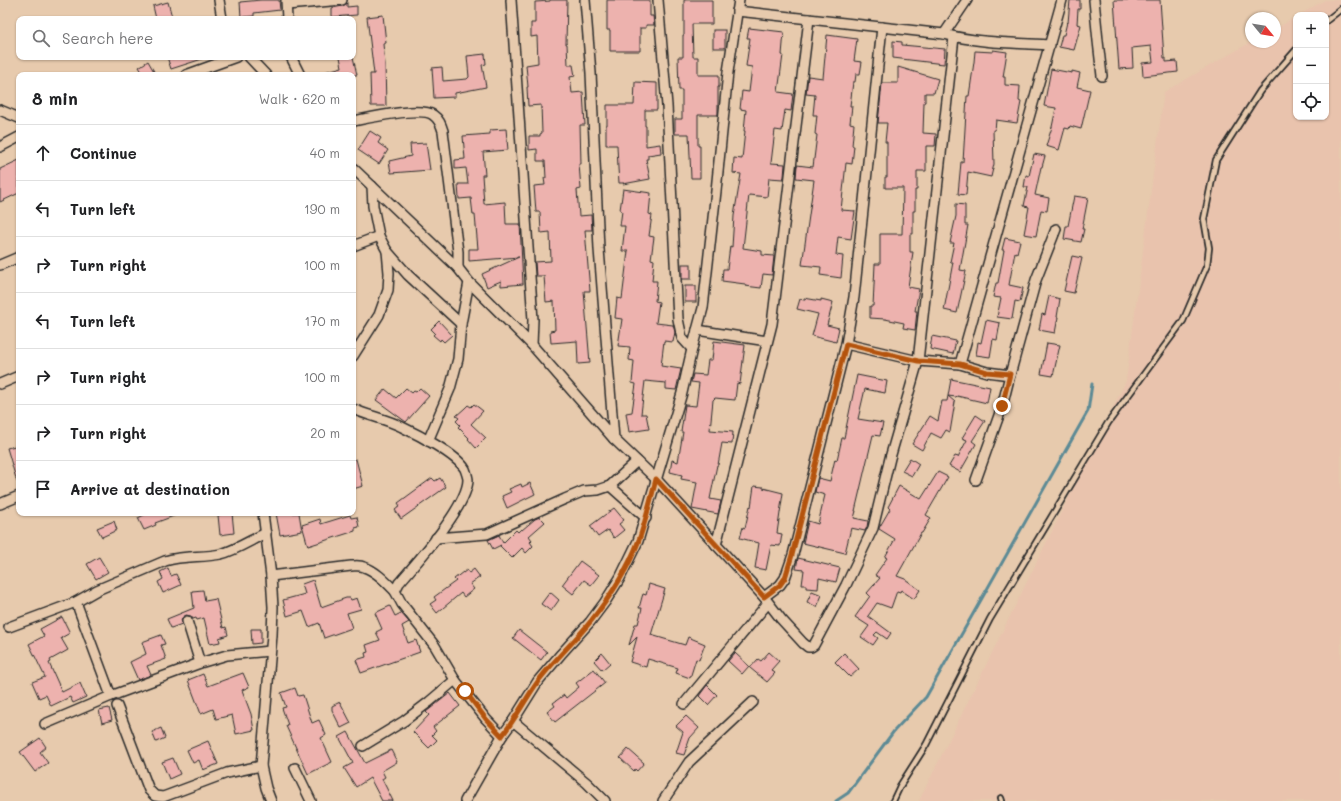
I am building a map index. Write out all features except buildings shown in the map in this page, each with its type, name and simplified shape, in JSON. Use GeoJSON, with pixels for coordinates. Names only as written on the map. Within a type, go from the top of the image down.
{"type":"FeatureCollection","features":[{"type":"Feature","properties":{"kind":"street"},"geometry":{"type":"LineString","coordinates":[[219,0],[222,16]]}},
{"type":"Feature","properties":{"kind":"street"},"geometry":{"type":"LineString","coordinates":[[287,16],[286,3],[342,0]]}},
{"type":"Feature","properties":{"kind":"street"},"geometry":{"type":"LineString","coordinates":[[511,0],[533,320],[532,345]]}},
{"type":"Feature","properties":{"kind":"street"},"geometry":{"type":"LineString","coordinates":[[586,0],[599,249],[614,438]]}},
{"type":"Feature","properties":{"kind":"street"},"geometry":{"type":"LineString","coordinates":[[658,0],[668,122],[678,319],[682,338],[692,349]]}},
{"type":"Feature","properties":{"kind":"street"},"geometry":{"type":"LineString","coordinates":[[465,801],[502,736],[538,681],[590,622],[605,602],[638,542],[682,393],[703,308],[728,72],[739,0]]}},
{"type":"Feature","properties":{"kind":"street"},"geometry":{"type":"LineString","coordinates":[[944,34],[967,0]]}},
{"type":"Feature","properties":{"kind":"street"},"geometry":{"type":"LineString","coordinates":[[960,364],[1062,0]]}},
{"type":"Feature","properties":{"kind":"street"},"geometry":{"type":"LineString","coordinates":[[1094,0],[1102,76]]}},
{"type":"Feature","properties":{"kind":"street"},"geometry":{"type":"LineString","coordinates":[[737,11],[1004,42],[1050,45]]}},
{"type":"Feature","properties":{"kind":"street"},"geometry":{"type":"LineString","coordinates":[[716,545],[772,324],[809,19]]}},
{"type":"Feature","properties":{"kind":"street"},"geometry":{"type":"LineString","coordinates":[[684,704],[766,600],[780,585],[785,578],[792,555],[846,344],[854,297],[882,27]]}},
{"type":"Feature","properties":{"kind":"street"},"geometry":{"type":"LineString","coordinates":[[356,171],[458,268],[469,282],[532,345],[614,438],[656,479],[803,643],[811,648],[846,585],[873,528],[890,458],[918,361],[954,36]]}},
{"type":"Feature","properties":{"kind":"street"},"geometry":{"type":"LineString","coordinates":[[194,72],[228,60]]}},
{"type":"Feature","properties":{"kind":"street"},"geometry":{"type":"LineString","coordinates":[[252,60],[263,72]]}},
{"type":"Feature","properties":{"kind":"street"},"geometry":{"type":"LineString","coordinates":[[292,60],[298,72]]}},
{"type":"Feature","properties":{"kind":"street"},"geometry":{"type":"LineString","coordinates":[[0,110],[16,117]]}},
{"type":"Feature","properties":{"kind":"street"},"geometry":{"type":"LineString","coordinates":[[356,121],[415,111],[432,114],[440,121],[443,131],[458,252],[458,268]]}},
{"type":"Feature","properties":{"kind":"street"},"geometry":{"type":"LineString","coordinates":[[0,147],[16,139]]}},
{"type":"Feature","properties":{"kind":"street"},"geometry":{"type":"LineString","coordinates":[[372,186],[373,206],[379,236],[387,251],[408,275],[461,324]]}},
{"type":"Feature","properties":{"kind":"street"},"geometry":{"type":"LineString","coordinates":[[976,480],[1002,406],[1036,280],[1056,229]]}},
{"type":"Feature","properties":{"kind":"street"},"geometry":{"type":"LineString","coordinates":[[356,245],[379,236]]}},
{"type":"Feature","properties":{"kind":"street"},"geometry":{"type":"LineString","coordinates":[[356,351],[379,315],[388,290],[389,273],[387,251]]}},
{"type":"Feature","properties":{"kind":"street"},"geometry":{"type":"LineString","coordinates":[[0,266],[16,258]]}},
{"type":"Feature","properties":{"kind":"street"},"geometry":{"type":"LineString","coordinates":[[428,440],[450,389],[458,359],[461,324],[469,282]]}},
{"type":"Feature","properties":{"kind":"street"},"geometry":{"type":"LineString","coordinates":[[697,330],[768,341]]}},
{"type":"Feature","properties":{"kind":"street"},"geometry":{"type":"LineString","coordinates":[[846,344],[918,361],[960,364],[987,372],[1010,374]]}},
{"type":"Feature","properties":{"kind":"street"},"geometry":{"type":"LineString","coordinates":[[0,384],[16,377]]}},
{"type":"Feature","properties":{"kind":"street"},"geometry":{"type":"LineString","coordinates":[[356,409],[400,426],[428,440],[462,464],[468,479],[467,488],[459,506],[395,591]]}},
{"type":"Feature","properties":{"kind":"street"},"geometry":{"type":"LineString","coordinates":[[436,538],[487,534],[565,498],[610,486],[637,461]]}},
{"type":"Feature","properties":{"kind":"street"},"geometry":{"type":"LineString","coordinates":[[610,486],[646,518]]}},
{"type":"Feature","properties":{"kind":"street"},"geometry":{"type":"LineString","coordinates":[[0,504],[16,497]]}},
{"type":"Feature","properties":{"kind":"street"},"geometry":{"type":"LineString","coordinates":[[263,516],[271,576],[273,607],[261,766],[266,788],[271,801]]}},
{"type":"Feature","properties":{"kind":"street"},"geometry":{"type":"LineString","coordinates":[[9,627],[76,602],[97,590],[165,561],[176,558],[221,553],[239,547],[266,533]]}},
{"type":"Feature","properties":{"kind":"street"},"geometry":{"type":"LineString","coordinates":[[271,576],[351,566],[364,567],[378,575],[395,591],[402,604],[435,646],[455,680],[486,719],[502,736]]}},
{"type":"Feature","properties":{"kind":"street"},"geometry":{"type":"LineString","coordinates":[[76,602],[111,696]]}},
{"type":"Feature","properties":{"kind":"street"},"geometry":{"type":"LineString","coordinates":[[188,621],[200,663]]}},
{"type":"Feature","properties":{"kind":"street"},"geometry":{"type":"LineString","coordinates":[[45,724],[111,696],[200,663],[228,655],[270,651]]}},
{"type":"Feature","properties":{"kind":"street"},"geometry":{"type":"LineString","coordinates":[[363,746],[404,721],[455,680]]}},
{"type":"Feature","properties":{"kind":"street"},"geometry":{"type":"LineString","coordinates":[[663,801],[689,762],[753,702]]}},
{"type":"Feature","properties":{"kind":"street"},"geometry":{"type":"LineString","coordinates":[[117,706],[149,790],[155,796],[162,797],[226,773],[261,766]]}},
{"type":"Feature","properties":{"kind":"street"},"geometry":{"type":"LineString","coordinates":[[513,721],[587,783],[605,801]]}},
{"type":"Feature","properties":{"kind":"street"},"geometry":{"type":"LineString","coordinates":[[295,768],[311,801]]}},
{"type":"Feature","properties":{"kind":"lane"},"geometry":{"type":"LineString","coordinates":[[1329,19],[1341,10]]}},
{"type":"Feature","properties":{"kind":"lane"},"geometry":{"type":"LineString","coordinates":[[893,801],[900,786],[926,745],[990,619],[1108,423],[1183,321],[1207,265],[1209,248],[1204,219],[1216,160],[1260,91],[1293,53]]}},
{"type":"Feature","properties":{"kind":"shaded area"},"geometry":{"type":"Polygon","coordinates":[[[1325,0],[1341,0],[1341,801],[919,801],[1126,381],[1164,92],[1245,45],[1245,48],[1281,48],[1281,26],[1293,19],[1293,120],[1329,120],[1329,12],[1304,12],[1325,0]]]}},
{"type":"Feature","properties":{"kind":"waterway"},"geometry":{"type":"LineString","coordinates":[[836,801],[848,793],[894,731],[926,697],[1088,411],[1092,384]]}},
{"type":"Feature","properties":{"kind":"route"},"geometry":{"type":"LineString","coordinates":[[465,691],[486,719],[502,736],[538,681],[590,622],[620,578],[638,542],[656,479],[764,597],[780,585],[785,578],[792,555],[846,344],[918,361],[960,364],[987,372],[1010,374],[1002,406]]}}]}
